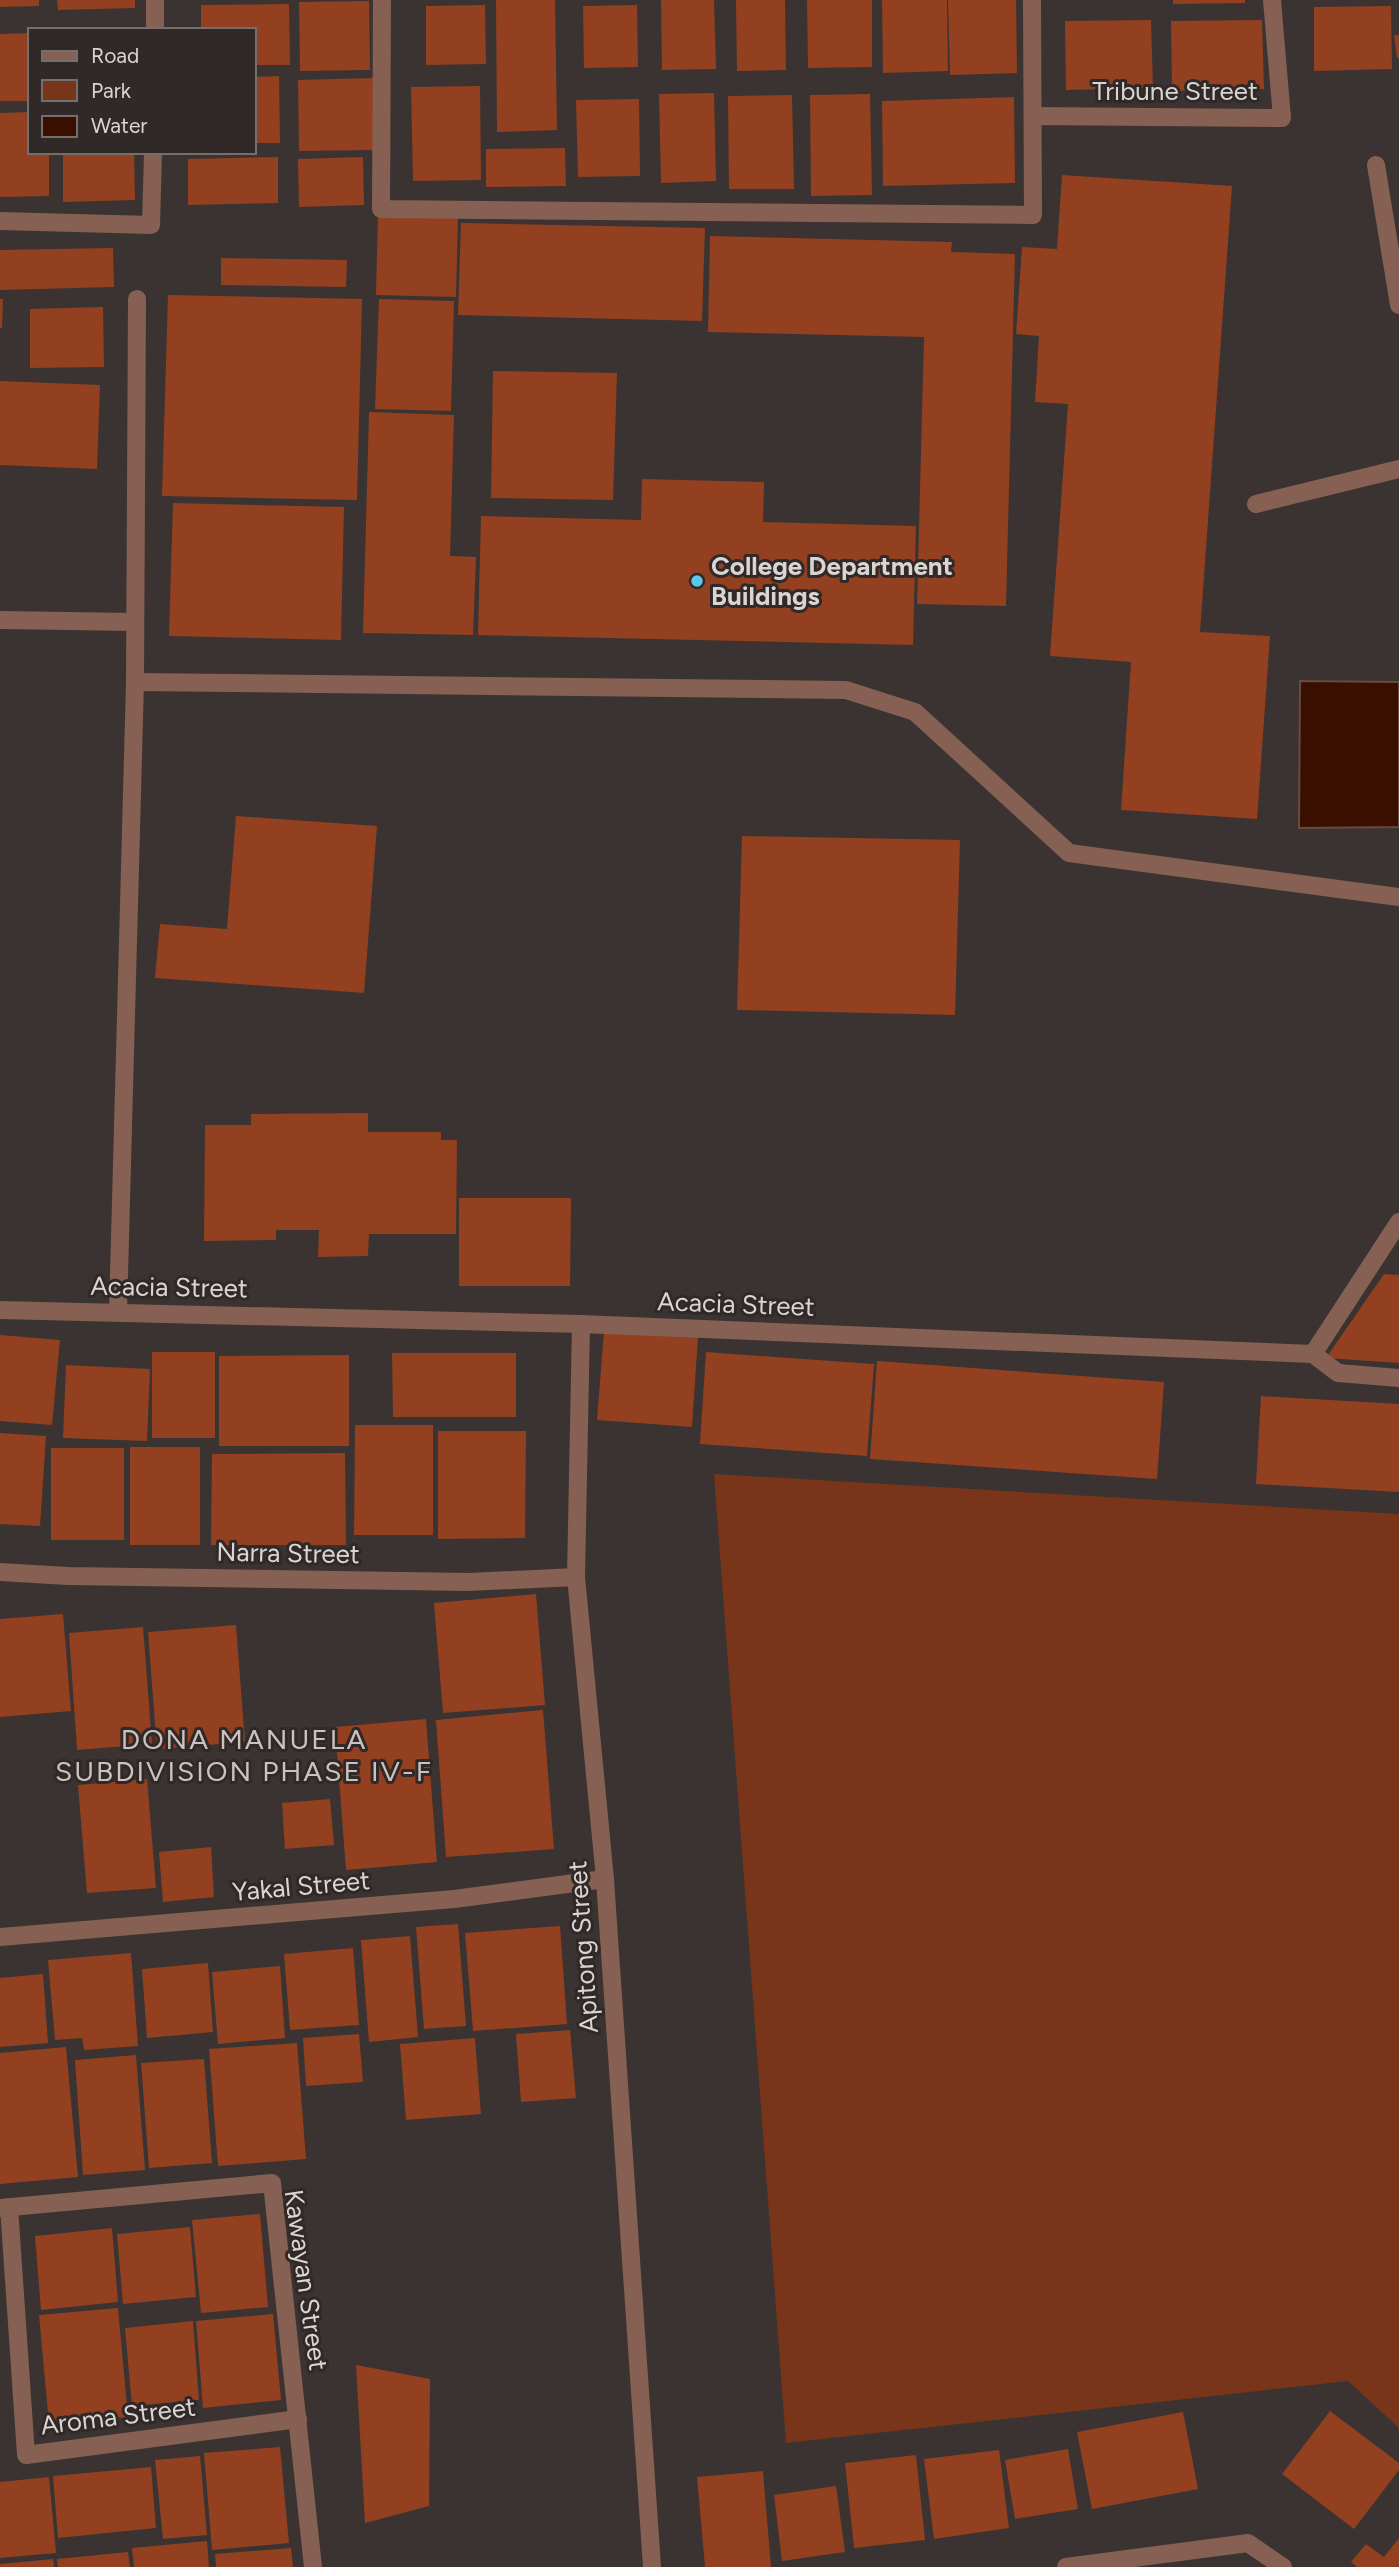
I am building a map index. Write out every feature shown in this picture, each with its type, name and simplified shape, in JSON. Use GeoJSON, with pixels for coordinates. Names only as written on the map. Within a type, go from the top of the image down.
{"type":"FeatureCollection","features":[{"type":"Feature","properties":{"kind":"street"},"geometry":{"type":"LineString","coordinates":[[155,0],[155,28]]}},
{"type":"Feature","properties":{"kind":"street"},"geometry":{"type":"LineString","coordinates":[[382,0],[381,209],[1033,215],[1032,0]]}},
{"type":"Feature","properties":{"kind":"street","name":"Tribune Street"},"geometry":{"type":"LineString","coordinates":[[1033,116],[1282,118],[1272,0]]}},
{"type":"Feature","properties":{"kind":"street"},"geometry":{"type":"LineString","coordinates":[[0,221],[151,225],[153,154]]}},
{"type":"Feature","properties":{"kind":"street"},"geometry":{"type":"LineString","coordinates":[[1376,165],[1399,305]]}},
{"type":"Feature","properties":{"kind":"street"},"geometry":{"type":"LineString","coordinates":[[118,1312],[135,682],[137,299]]}},
{"type":"Feature","properties":{"kind":"street"},"geometry":{"type":"LineString","coordinates":[[1256,504],[1399,469]]}},
{"type":"Feature","properties":{"kind":"street"},"geometry":{"type":"LineString","coordinates":[[0,620],[135,622]]}},
{"type":"Feature","properties":{"kind":"street"},"geometry":{"type":"LineString","coordinates":[[135,682],[846,690],[915,712],[1069,853],[1399,897]]}},
{"type":"Feature","properties":{"kind":"street"},"geometry":{"type":"LineString","coordinates":[[1399,1222],[1313,1354],[1338,1373],[1399,1378]]}},
{"type":"Feature","properties":{"kind":"street","name":"Acacia Street"},"geometry":{"type":"LineString","coordinates":[[0,1310],[581,1324],[1313,1354]]}},
{"type":"Feature","properties":{"kind":"street","name":"Apitong Street"},"geometry":{"type":"LineString","coordinates":[[581,1324],[576,1577],[605,1879],[652,2567]]}},
{"type":"Feature","properties":{"kind":"street","name":"Narra Street"},"geometry":{"type":"LineString","coordinates":[[0,1572],[68,1576],[468,1582],[576,1577]]}},
{"type":"Feature","properties":{"kind":"street","name":"Yakal Street"},"geometry":{"type":"LineString","coordinates":[[0,1937],[454,1899],[605,1879]]}},
{"type":"Feature","properties":{"kind":"street","name":"Kawayan Street"},"geometry":{"type":"LineString","coordinates":[[5,2207],[272,2183],[313,2567]]}},
{"type":"Feature","properties":{"kind":"street","name":"Aroma Street"},"geometry":{"type":"LineString","coordinates":[[5,2207],[26,2455],[298,2419]]}},
{"type":"Feature","properties":{"kind":"street"},"geometry":{"type":"LineString","coordinates":[[1066,2567],[1248,2543],[1283,2567]]}},
{"type":"Feature","properties":{"kind":"green space"},"geometry":{"type":"Polygon","coordinates":[[[714,1474],[1399,1514],[1399,2428],[1348,2381],[786,2443],[714,1474]]]}},
{"type":"Feature","properties":{"kind":"water"},"geometry":{"type":"Polygon","coordinates":[[[1300,681],[1399,682],[1399,827],[1299,828],[1300,681]]]}},
{"type":"Feature","properties":{"kind":"building"},"geometry":{"type":"Polygon","coordinates":[[[0,0],[39,0],[39,6],[0,7],[0,0]]]}},
{"type":"Feature","properties":{"kind":"building"},"geometry":{"type":"Polygon","coordinates":[[[57,0],[135,0],[135,8],[58,10],[57,0]]]}},
{"type":"Feature","properties":{"kind":"building"},"geometry":{"type":"Polygon","coordinates":[[[496,0],[555,0],[557,130],[497,132],[496,0]]]}},
{"type":"Feature","properties":{"kind":"building"},"geometry":{"type":"Polygon","coordinates":[[[661,0],[714,0],[716,69],[662,70],[661,0]]]}},
{"type":"Feature","properties":{"kind":"building"},"geometry":{"type":"Polygon","coordinates":[[[736,0],[785,0],[786,70],[737,71],[736,0]]]}},
{"type":"Feature","properties":{"kind":"building"},"geometry":{"type":"Polygon","coordinates":[[[807,0],[872,0],[872,67],[808,68],[807,0]]]}},
{"type":"Feature","properties":{"kind":"building"},"geometry":{"type":"Polygon","coordinates":[[[882,0],[947,0],[948,71],[883,73],[882,0]]]}},
{"type":"Feature","properties":{"kind":"building"},"geometry":{"type":"Polygon","coordinates":[[[948,0],[1016,0],[1017,73],[950,75],[948,0]]]}},
{"type":"Feature","properties":{"kind":"building"},"geometry":{"type":"Polygon","coordinates":[[[1173,0],[1245,0],[1245,3],[1173,4],[1173,0]]]}},
{"type":"Feature","properties":{"kind":"building"},"geometry":{"type":"Polygon","coordinates":[[[369,1],[370,70],[300,71],[299,2],[369,1]]]}},
{"type":"Feature","properties":{"kind":"building"},"geometry":{"type":"Polygon","coordinates":[[[289,4],[290,65],[256,65],[256,28],[201,28],[201,5],[289,4]]]}},
{"type":"Feature","properties":{"kind":"building"},"geometry":{"type":"Polygon","coordinates":[[[485,5],[486,64],[426,65],[426,6],[485,5]]]}},
{"type":"Feature","properties":{"kind":"building"},"geometry":{"type":"Polygon","coordinates":[[[637,5],[638,67],[584,68],[583,6],[637,5]]]}},
{"type":"Feature","properties":{"kind":"building"},"geometry":{"type":"Polygon","coordinates":[[[1391,6],[1392,69],[1314,71],[1314,7],[1391,6]]]}},
{"type":"Feature","properties":{"kind":"building"},"geometry":{"type":"Polygon","coordinates":[[[1151,20],[1153,88],[1066,90],[1065,21],[1151,20]]]}},
{"type":"Feature","properties":{"kind":"building"},"geometry":{"type":"Polygon","coordinates":[[[1262,20],[1264,89],[1172,91],[1171,21],[1262,20]]]}},
{"type":"Feature","properties":{"kind":"building"},"geometry":{"type":"Polygon","coordinates":[[[28,33],[28,101],[0,101],[0,34],[28,33]]]}},
{"type":"Feature","properties":{"kind":"building"},"geometry":{"type":"Polygon","coordinates":[[[1394,35],[1399,35],[1399,58],[1397,58],[1394,35]]]}},
{"type":"Feature","properties":{"kind":"building"},"geometry":{"type":"Polygon","coordinates":[[[279,76],[280,143],[256,143],[256,77],[279,76]]]}},
{"type":"Feature","properties":{"kind":"building"},"geometry":{"type":"Polygon","coordinates":[[[373,78],[374,150],[299,151],[298,80],[373,78]]]}},
{"type":"Feature","properties":{"kind":"building"},"geometry":{"type":"Polygon","coordinates":[[[480,86],[481,180],[413,181],[411,87],[480,86]]]}},
{"type":"Feature","properties":{"kind":"building"},"geometry":{"type":"Polygon","coordinates":[[[714,93],[716,181],[661,183],[659,94],[714,93]]]}},
{"type":"Feature","properties":{"kind":"building"},"geometry":{"type":"Polygon","coordinates":[[[870,94],[872,195],[811,196],[810,95],[870,94]]]}},
{"type":"Feature","properties":{"kind":"building"},"geometry":{"type":"Polygon","coordinates":[[[792,95],[794,189],[729,189],[728,96],[792,95]]]}},
{"type":"Feature","properties":{"kind":"building"},"geometry":{"type":"Polygon","coordinates":[[[1014,97],[1015,183],[883,186],[882,101],[1014,97]]]}},
{"type":"Feature","properties":{"kind":"building"},"geometry":{"type":"Polygon","coordinates":[[[639,99],[640,176],[578,177],[576,100],[639,99]]]}},
{"type":"Feature","properties":{"kind":"building"},"geometry":{"type":"Polygon","coordinates":[[[28,112],[28,154],[49,154],[49,196],[0,197],[0,113],[28,112]]]}},
{"type":"Feature","properties":{"kind":"building"},"geometry":{"type":"Polygon","coordinates":[[[565,148],[566,186],[486,187],[486,149],[565,148]]]}},
{"type":"Feature","properties":{"kind":"building"},"geometry":{"type":"Polygon","coordinates":[[[63,154],[134,154],[135,200],[63,202],[63,154]]]}},
{"type":"Feature","properties":{"kind":"building"},"geometry":{"type":"Polygon","coordinates":[[[278,157],[278,203],[188,205],[188,159],[278,157]]]}},
{"type":"Feature","properties":{"kind":"building"},"geometry":{"type":"Polygon","coordinates":[[[363,157],[364,205],[299,207],[298,159],[363,157]]]}},
{"type":"Feature","properties":{"kind":"building"},"geometry":{"type":"Polygon","coordinates":[[[1062,175],[1232,186],[1200,632],[1270,636],[1257,819],[1121,810],[1131,662],[1050,656],[1068,404],[1035,402],[1039,336],[1016,334],[1022,247],[1057,249],[1062,175]]]}},
{"type":"Feature","properties":{"kind":"building"},"geometry":{"type":"Polygon","coordinates":[[[378,215],[458,216],[456,297],[376,295],[378,215]]]}},
{"type":"Feature","properties":{"kind":"building"},"geometry":{"type":"Polygon","coordinates":[[[461,223],[705,228],[702,321],[458,315],[461,223]]]}},
{"type":"Feature","properties":{"kind":"building"},"geometry":{"type":"Polygon","coordinates":[[[710,236],[952,242],[951,252],[1015,254],[1006,606],[917,604],[924,337],[708,332],[710,236]]]}},
{"type":"Feature","properties":{"kind":"building"},"geometry":{"type":"Polygon","coordinates":[[[113,248],[114,287],[0,290],[0,250],[113,248]]]}},
{"type":"Feature","properties":{"kind":"building"},"geometry":{"type":"Polygon","coordinates":[[[221,258],[347,260],[346,287],[221,285],[221,258]]]}},
{"type":"Feature","properties":{"kind":"building"},"geometry":{"type":"Polygon","coordinates":[[[168,295],[362,299],[357,500],[162,496],[168,295]]]}},
{"type":"Feature","properties":{"kind":"building"},"geometry":{"type":"Polygon","coordinates":[[[0,299],[3,299],[2,328],[0,328],[0,299]]]}},
{"type":"Feature","properties":{"kind":"building"},"geometry":{"type":"Polygon","coordinates":[[[379,299],[454,301],[451,411],[375,409],[379,299]]]}},
{"type":"Feature","properties":{"kind":"building"},"geometry":{"type":"Polygon","coordinates":[[[103,307],[104,367],[30,368],[30,309],[103,307]]]}},
{"type":"Feature","properties":{"kind":"building"},"geometry":{"type":"Polygon","coordinates":[[[493,371],[617,373],[613,500],[491,498],[493,371]]]}},
{"type":"Feature","properties":{"kind":"building"},"geometry":{"type":"Polygon","coordinates":[[[0,381],[100,385],[97,469],[0,465],[0,381]]]}},
{"type":"Feature","properties":{"kind":"building"},"geometry":{"type":"Polygon","coordinates":[[[369,412],[454,415],[450,556],[476,557],[473,635],[363,633],[369,412]]]}},
{"type":"Feature","properties":{"kind":"building","name":"College Department Buildings"},"geometry":{"type":"Polygon","coordinates":[[[642,479],[764,482],[763,522],[916,526],[913,645],[478,635],[481,516],[641,520],[642,479]]]}},
{"type":"Feature","properties":{"kind":"building"},"geometry":{"type":"Polygon","coordinates":[[[173,503],[344,507],[341,640],[169,636],[173,503]]]}},
{"type":"Feature","properties":{"kind":"building"},"geometry":{"type":"Polygon","coordinates":[[[236,816],[377,826],[364,993],[155,978],[160,924],[227,929],[236,816]]]}},
{"type":"Feature","properties":{"kind":"building"},"geometry":{"type":"Polygon","coordinates":[[[742,836],[960,840],[955,1015],[737,1010],[742,836]]]}},
{"type":"Feature","properties":{"kind":"building"},"geometry":{"type":"Polygon","coordinates":[[[368,1113],[368,1132],[441,1132],[441,1140],[457,1140],[456,1234],[369,1234],[368,1256],[318,1257],[319,1230],[276,1230],[276,1240],[204,1241],[205,1125],[251,1125],[251,1114],[368,1113]]]}},
{"type":"Feature","properties":{"kind":"building"},"geometry":{"type":"Polygon","coordinates":[[[459,1198],[571,1198],[570,1286],[459,1286],[459,1198]]]}},
{"type":"Feature","properties":{"kind":"building"},"geometry":{"type":"Polygon","coordinates":[[[1384,1274],[1399,1275],[1399,1363],[1326,1358],[1384,1274]]]}},
{"type":"Feature","properties":{"kind":"building"},"geometry":{"type":"Polygon","coordinates":[[[604,1331],[698,1337],[692,1427],[597,1420],[604,1331]]]}},
{"type":"Feature","properties":{"kind":"building"},"geometry":{"type":"Polygon","coordinates":[[[0,1335],[60,1340],[52,1425],[0,1421],[0,1335]]]}},
{"type":"Feature","properties":{"kind":"building"},"geometry":{"type":"Polygon","coordinates":[[[152,1352],[215,1352],[215,1438],[152,1438],[152,1352]]]}},
{"type":"Feature","properties":{"kind":"building"},"geometry":{"type":"Polygon","coordinates":[[[706,1352],[874,1364],[867,1456],[700,1444],[706,1352]]]}},
{"type":"Feature","properties":{"kind":"building"},"geometry":{"type":"Polygon","coordinates":[[[392,1353],[516,1353],[516,1417],[393,1417],[392,1353]]]}},
{"type":"Feature","properties":{"kind":"building"},"geometry":{"type":"Polygon","coordinates":[[[349,1355],[349,1446],[219,1446],[219,1356],[349,1355]]]}},
{"type":"Feature","properties":{"kind":"building"},"geometry":{"type":"Polygon","coordinates":[[[877,1361],[1164,1382],[1157,1479],[870,1459],[877,1361]]]}},
{"type":"Feature","properties":{"kind":"building"},"geometry":{"type":"Polygon","coordinates":[[[66,1365],[150,1369],[147,1441],[63,1438],[66,1365]]]}},
{"type":"Feature","properties":{"kind":"building"},"geometry":{"type":"Polygon","coordinates":[[[1261,1396],[1399,1404],[1399,1492],[1256,1484],[1261,1396]]]}},
{"type":"Feature","properties":{"kind":"building"},"geometry":{"type":"Polygon","coordinates":[[[355,1425],[433,1425],[433,1535],[354,1535],[355,1425]]]}},
{"type":"Feature","properties":{"kind":"building"},"geometry":{"type":"Polygon","coordinates":[[[438,1431],[526,1431],[525,1538],[438,1539],[438,1431]]]}},
{"type":"Feature","properties":{"kind":"building"},"geometry":{"type":"Polygon","coordinates":[[[0,1433],[46,1436],[40,1526],[0,1524],[0,1433]]]}},
{"type":"Feature","properties":{"kind":"building"},"geometry":{"type":"Polygon","coordinates":[[[130,1447],[200,1447],[200,1545],[130,1545],[130,1447]]]}},
{"type":"Feature","properties":{"kind":"building"},"geometry":{"type":"Polygon","coordinates":[[[51,1448],[124,1448],[124,1540],[51,1540],[51,1448]]]}},
{"type":"Feature","properties":{"kind":"building"},"geometry":{"type":"Polygon","coordinates":[[[345,1453],[346,1545],[211,1545],[212,1454],[345,1453]]]}},
{"type":"Feature","properties":{"kind":"building"},"geometry":{"type":"Polygon","coordinates":[[[536,1594],[545,1705],[443,1713],[434,1603],[536,1594]]]}},
{"type":"Feature","properties":{"kind":"building"},"geometry":{"type":"Polygon","coordinates":[[[63,1614],[71,1711],[0,1717],[0,1619],[63,1614]]]}},
{"type":"Feature","properties":{"kind":"building"},"geometry":{"type":"Polygon","coordinates":[[[236,1625],[245,1742],[157,1749],[148,1632],[236,1625]]]}},
{"type":"Feature","properties":{"kind":"building"},"geometry":{"type":"Polygon","coordinates":[[[143,1627],[152,1744],[77,1750],[69,1633],[143,1627]]]}},
{"type":"Feature","properties":{"kind":"building"},"geometry":{"type":"Polygon","coordinates":[[[543,1710],[554,1849],[446,1857],[436,1720],[543,1710]]]}},
{"type":"Feature","properties":{"kind":"building"},"geometry":{"type":"Polygon","coordinates":[[[426,1719],[437,1862],[346,1870],[335,1727],[426,1719]]]}},
{"type":"Feature","properties":{"kind":"building"},"geometry":{"type":"Polygon","coordinates":[[[147,1779],[156,1888],[87,1893],[78,1785],[147,1779]]]}},
{"type":"Feature","properties":{"kind":"building"},"geometry":{"type":"Polygon","coordinates":[[[330,1799],[334,1845],[285,1849],[282,1803],[330,1799]]]}},
{"type":"Feature","properties":{"kind":"building"},"geometry":{"type":"Polygon","coordinates":[[[211,1847],[214,1897],[163,1902],[159,1852],[211,1847]]]}},
{"type":"Feature","properties":{"kind":"building"},"geometry":{"type":"Polygon","coordinates":[[[458,1924],[466,2026],[424,2029],[416,1927],[458,1924]]]}},
{"type":"Feature","properties":{"kind":"building"},"geometry":{"type":"Polygon","coordinates":[[[560,1926],[567,2024],[473,2031],[465,1933],[560,1926]]]}},
{"type":"Feature","properties":{"kind":"building"},"geometry":{"type":"Polygon","coordinates":[[[410,1936],[418,2037],[369,2042],[361,1940],[410,1936]]]}},
{"type":"Feature","properties":{"kind":"building"},"geometry":{"type":"Polygon","coordinates":[[[353,1948],[359,2025],[290,2030],[284,1954],[353,1948]]]}},
{"type":"Feature","properties":{"kind":"building"},"geometry":{"type":"Polygon","coordinates":[[[131,1953],[138,2046],[84,2050],[82,2038],[55,2040],[48,1960],[131,1953]]]}},
{"type":"Feature","properties":{"kind":"building"},"geometry":{"type":"Polygon","coordinates":[[[208,1963],[213,2032],[147,2038],[142,1969],[208,1963]]]}},
{"type":"Feature","properties":{"kind":"building"},"geometry":{"type":"Polygon","coordinates":[[[280,1966],[285,2038],[218,2044],[212,1972],[280,1966]]]}},
{"type":"Feature","properties":{"kind":"building"},"geometry":{"type":"Polygon","coordinates":[[[43,1974],[48,2043],[0,2047],[0,1978],[43,1974]]]}},
{"type":"Feature","properties":{"kind":"building"},"geometry":{"type":"Polygon","coordinates":[[[570,2030],[576,2098],[521,2102],[516,2034],[570,2030]]]}},
{"type":"Feature","properties":{"kind":"building"},"geometry":{"type":"Polygon","coordinates":[[[359,2034],[363,2082],[306,2086],[303,2038],[359,2034]]]}},
{"type":"Feature","properties":{"kind":"building"},"geometry":{"type":"Polygon","coordinates":[[[475,2038],[481,2114],[406,2120],[400,2044],[475,2038]]]}},
{"type":"Feature","properties":{"kind":"building"},"geometry":{"type":"Polygon","coordinates":[[[297,2043],[306,2159],[218,2166],[209,2049],[297,2043]]]}},
{"type":"Feature","properties":{"kind":"building"},"geometry":{"type":"Polygon","coordinates":[[[66,2047],[78,2177],[0,2184],[0,2053],[66,2047]]]}},
{"type":"Feature","properties":{"kind":"building"},"geometry":{"type":"Polygon","coordinates":[[[136,2055],[145,2170],[83,2175],[75,2060],[136,2055]]]}},
{"type":"Feature","properties":{"kind":"building"},"geometry":{"type":"Polygon","coordinates":[[[204,2059],[212,2163],[149,2168],[141,2063],[204,2059]]]}},
{"type":"Feature","properties":{"kind":"building"},"geometry":{"type":"Polygon","coordinates":[[[260,2214],[268,2307],[201,2313],[192,2220],[260,2214]]]}},
{"type":"Feature","properties":{"kind":"building"},"geometry":{"type":"Polygon","coordinates":[[[190,2227],[196,2297],[123,2304],[117,2234],[190,2227]]]}},
{"type":"Feature","properties":{"kind":"building"},"geometry":{"type":"Polygon","coordinates":[[[112,2228],[118,2302],[41,2310],[35,2236],[112,2228]]]}},
{"type":"Feature","properties":{"kind":"building"},"geometry":{"type":"Polygon","coordinates":[[[118,2308],[128,2417],[49,2423],[39,2315],[118,2308]]]}},
{"type":"Feature","properties":{"kind":"building"},"geometry":{"type":"Polygon","coordinates":[[[273,2314],[281,2400],[203,2408],[196,2321],[273,2314]]]}},
{"type":"Feature","properties":{"kind":"building"},"geometry":{"type":"Polygon","coordinates":[[[193,2321],[199,2400],[132,2406],[125,2328],[193,2321]]]}},
{"type":"Feature","properties":{"kind":"building"},"geometry":{"type":"Polygon","coordinates":[[[356,2365],[430,2379],[429,2506],[365,2523],[356,2365]]]}},
{"type":"Feature","properties":{"kind":"building"},"geometry":{"type":"Polygon","coordinates":[[[1330,2411],[1399,2463],[1399,2470],[1354,2529],[1282,2474],[1330,2411]]]}},
{"type":"Feature","properties":{"kind":"building"},"geometry":{"type":"Polygon","coordinates":[[[1183,2412],[1198,2489],[1092,2509],[1077,2432],[1183,2412]]]}},
{"type":"Feature","properties":{"kind":"building"},"geometry":{"type":"Polygon","coordinates":[[[280,2447],[289,2543],[212,2550],[204,2453],[280,2447]]]}},
{"type":"Feature","properties":{"kind":"building"},"geometry":{"type":"Polygon","coordinates":[[[1068,2449],[1078,2509],[1015,2519],[1005,2460],[1068,2449]]]}},
{"type":"Feature","properties":{"kind":"building"},"geometry":{"type":"Polygon","coordinates":[[[999,2450],[1009,2528],[934,2539],[924,2459],[999,2450]]]}},
{"type":"Feature","properties":{"kind":"building"},"geometry":{"type":"Polygon","coordinates":[[[916,2455],[925,2540],[854,2548],[845,2463],[916,2455]]]}},
{"type":"Feature","properties":{"kind":"building"},"geometry":{"type":"Polygon","coordinates":[[[200,2456],[207,2535],[163,2539],[155,2460],[200,2456]]]}},
{"type":"Feature","properties":{"kind":"building"},"geometry":{"type":"Polygon","coordinates":[[[151,2467],[156,2528],[58,2538],[53,2476],[151,2467]]]}},
{"type":"Feature","properties":{"kind":"building"},"geometry":{"type":"Polygon","coordinates":[[[763,2471],[771,2567],[705,2567],[697,2477],[763,2471]]]}},
{"type":"Feature","properties":{"kind":"building"},"geometry":{"type":"Polygon","coordinates":[[[49,2477],[56,2553],[0,2558],[0,2482],[49,2477]]]}},
{"type":"Feature","properties":{"kind":"building"},"geometry":{"type":"Polygon","coordinates":[[[836,2486],[845,2552],[782,2561],[774,2495],[836,2486]]]}},
{"type":"Feature","properties":{"kind":"building"},"geometry":{"type":"Polygon","coordinates":[[[1399,2538],[1399,2567],[1357,2567],[1351,2562],[1366,2544],[1384,2557],[1399,2538]]]}},
{"type":"Feature","properties":{"kind":"building"},"geometry":{"type":"Polygon","coordinates":[[[207,2541],[209,2567],[134,2567],[132,2548],[207,2541]]]}},
{"type":"Feature","properties":{"kind":"building"},"geometry":{"type":"Polygon","coordinates":[[[291,2548],[293,2567],[216,2567],[215,2554],[291,2548]]]}},
{"type":"Feature","properties":{"kind":"building"},"geometry":{"type":"Polygon","coordinates":[[[128,2552],[130,2567],[58,2567],[57,2559],[128,2552]]]}},
{"type":"Feature","properties":{"kind":"building"},"geometry":{"type":"Polygon","coordinates":[[[53,2559],[54,2567],[0,2567],[0,2564],[53,2559]]]}},
{"type":"Feature","properties":{"kind":"place","name":"College Department Buildings"},"geometry":{"type":"Point","coordinates":[697,581]}},
{"type":"Feature","properties":{"kind":"district","name":"DONA MANUELA SUBDIVISION PHASE IV-F"},"geometry":{"type":"Point","coordinates":[244,1755]}}]}
